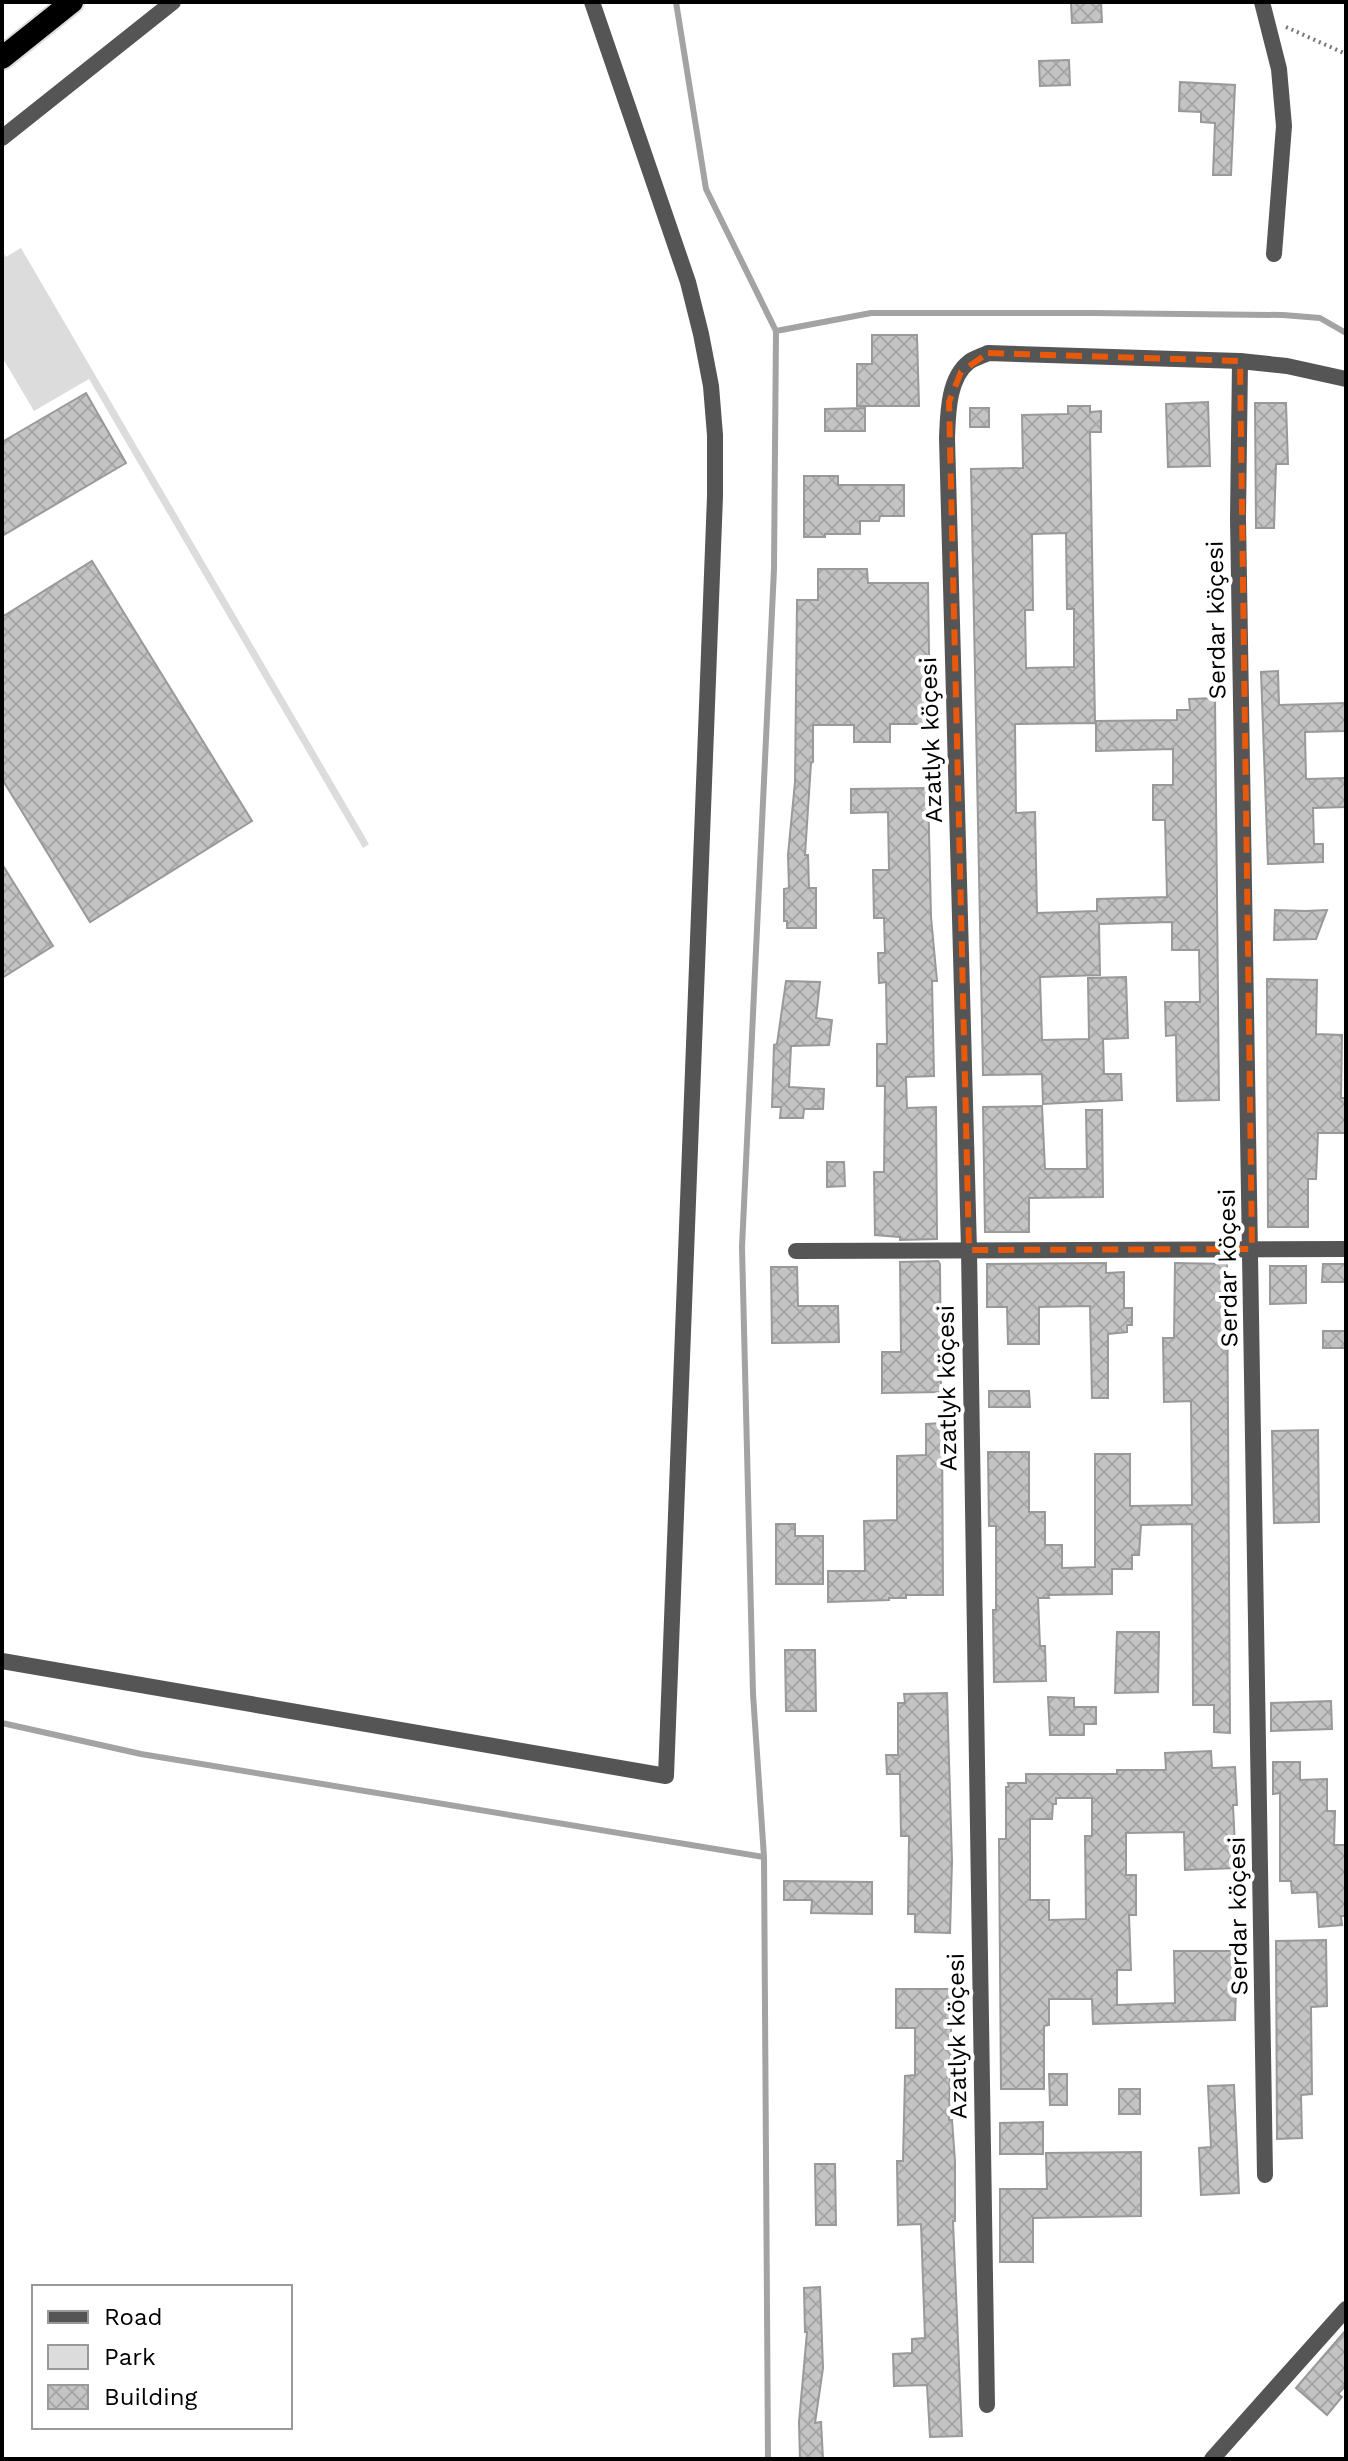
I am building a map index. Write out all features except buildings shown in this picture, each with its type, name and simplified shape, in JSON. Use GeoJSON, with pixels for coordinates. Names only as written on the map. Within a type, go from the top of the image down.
{"type":"FeatureCollection","features":[{"type":"Feature","properties":{"kind":"highway"},"geometry":{"type":"LineString","coordinates":[[2,58],[72,2]]}},
{"type":"Feature","properties":{"kind":"street"},"geometry":{"type":"LineString","coordinates":[[2,138],[173,2]]}},
{"type":"Feature","properties":{"kind":"street"},"geometry":{"type":"LineString","coordinates":[[2,1661],[666,1776],[715,435],[711,386],[688,282],[592,2]]}},
{"type":"Feature","properties":{"kind":"street"},"geometry":{"type":"LineString","coordinates":[[1264,10],[1279,69],[1284,126],[1274,254]]}},
{"type":"Feature","properties":{"kind":"street","name":"Azatlyk köçesi"},"geometry":{"type":"LineString","coordinates":[[987,2405],[969,1250],[947,438],[949,402],[961,372],[970,361],[988,353],[1240,361]]}},
{"type":"Feature","properties":{"kind":"street"},"geometry":{"type":"LineString","coordinates":[[1240,361],[1287,366],[1346,379]]}},
{"type":"Feature","properties":{"kind":"street","name":"Serdar köçesi"},"geometry":{"type":"LineString","coordinates":[[1240,361],[1238,518],[1265,2175]]}},
{"type":"Feature","properties":{"kind":"street"},"geometry":{"type":"LineString","coordinates":[[796,1251],[1346,1249]]}},
{"type":"Feature","properties":{"kind":"street"},"geometry":{"type":"LineString","coordinates":[[1212,2459],[1346,2309]]}},
{"type":"Feature","properties":{"kind":"path"},"geometry":{"type":"LineString","coordinates":[[1264,10],[1346,54]]}},
{"type":"Feature","properties":{"kind":"highlighted area"},"geometry":{"type":"Polygon","coordinates":[[[988,353],[1240,361],[1252,1249],[969,1250],[949,402],[961,372],[988,353]]]}},
{"type":"Feature","properties":{"kind":"green space"},"geometry":{"type":"Polygon","coordinates":[[[21,248],[369,844],[363,848],[89,379],[34,411],[2,357],[2,250],[6,257],[21,248]]]}},
{"type":"Feature","properties":{"kind":"waterway"},"geometry":{"type":"LineString","coordinates":[[676,2],[706,189],[776,331]]}},
{"type":"Feature","properties":{"kind":"waterway"},"geometry":{"type":"LineString","coordinates":[[768,2459],[764,1857],[753,1694],[742,1247],[774,569],[776,331],[871,313],[1092,313],[1283,315],[1320,318],[1346,333]]}},
{"type":"Feature","properties":{"kind":"waterway"},"geometry":{"type":"LineString","coordinates":[[2,1723],[141,1754],[764,1857]]}}]}
